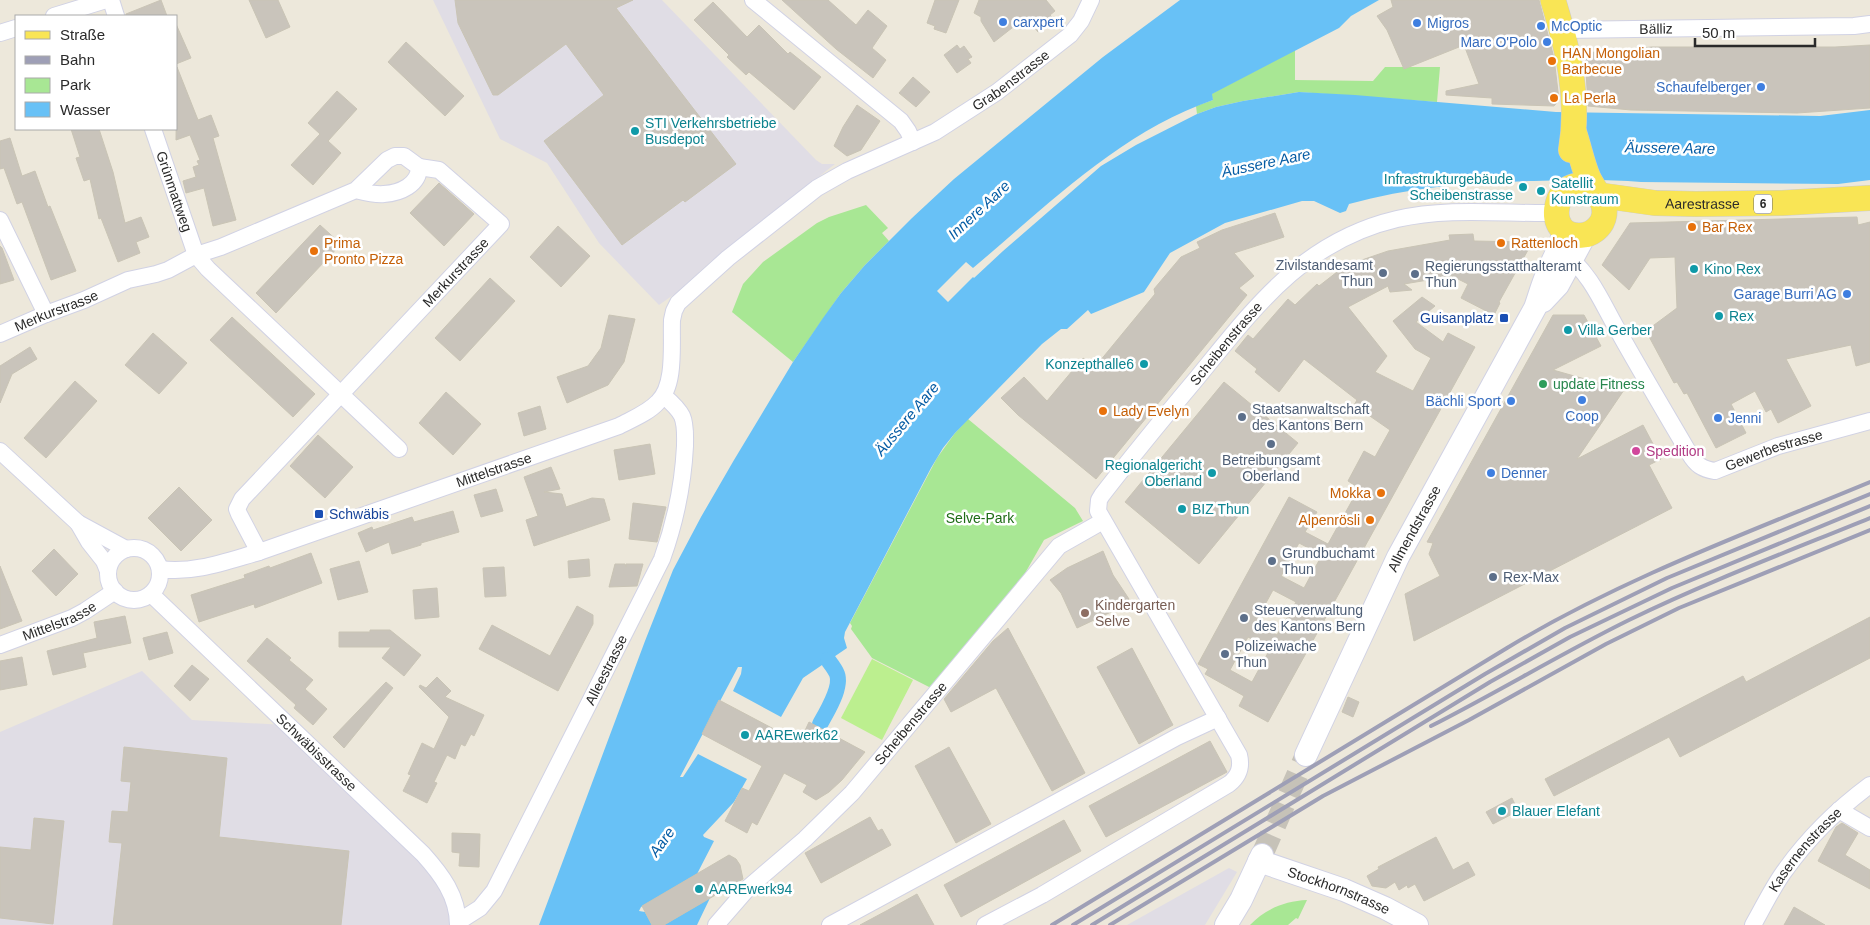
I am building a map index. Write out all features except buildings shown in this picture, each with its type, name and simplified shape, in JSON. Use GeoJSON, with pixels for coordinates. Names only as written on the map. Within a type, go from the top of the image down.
{"type":"FeatureCollection","features":[{"type":"Feature","properties":{"kind":"main road"},"geometry":{"type":"LineString","coordinates":[[1553,0],[1572,74],[1577,214]]}},
{"type":"Feature","properties":{"kind":"main road","name":"Aarestrasse"},"geometry":{"type":"LineString","coordinates":[[1577,214],[1655,203],[1782,204],[1870,198]]}},
{"type":"Feature","properties":{"kind":"main road","name":"Allmendstrasse"},"geometry":{"type":"LineString","coordinates":[[1306,755],[1398,557],[1535,308],[1547,272],[1577,214]]}},
{"type":"Feature","properties":{"kind":"main road","name":"Stockhornstrasse"},"geometry":{"type":"LineString","coordinates":[[1226,925],[1241,900],[1261,858],[1386,908],[1417,925]]}},
{"type":"Feature","properties":{"kind":"street"},"geometry":{"type":"LineString","coordinates":[[57,15],[106,0]]}},
{"type":"Feature","properties":{"kind":"street"},"geometry":{"type":"LineString","coordinates":[[111,0],[116,15]]}},
{"type":"Feature","properties":{"kind":"street"},"geometry":{"type":"LineString","coordinates":[[753,0],[901,121],[913,142]]}},
{"type":"Feature","properties":{"kind":"street","name":"Grabenstrasse"},"geometry":{"type":"LineString","coordinates":[[664,396],[669,384],[674,312],[678,303],[728,258],[817,188],[848,171],[913,142],[968,112],[1034,64],[1070,35],[1081,21],[1091,0]]}},
{"type":"Feature","properties":{"kind":"street","name":"Bälliz"},"geometry":{"type":"LineString","coordinates":[[1562,30],[1854,26],[1870,24]]}},
{"type":"Feature","properties":{"kind":"street"},"geometry":{"type":"LineString","coordinates":[[0,33],[15,28]]}},
{"type":"Feature","properties":{"kind":"street","name":"Grünmattweg"},"geometry":{"type":"LineString","coordinates":[[153,130],[196,255]]}},
{"type":"Feature","properties":{"kind":"street","name":"Merkurstrasse"},"geometry":{"type":"LineString","coordinates":[[0,334],[128,280],[156,274],[196,255],[221,247],[356,190],[387,160],[396,156],[404,156],[419,167],[439,170],[501,224],[339,394],[239,503],[237,509],[239,514],[259,552]]}},
{"type":"Feature","properties":{"kind":"street"},"geometry":{"type":"LineString","coordinates":[[356,190],[383,195],[405,189],[416,177],[419,167]]}},
{"type":"Feature","properties":{"kind":"street","name":"Scheibenstrasse"},"geometry":{"type":"LineString","coordinates":[[985,925],[1042,895],[1233,781],[1239,773],[1239,755],[1103,522],[1098,511],[1098,505],[1102,495],[1250,313],[1287,276],[1311,257],[1355,233],[1398,219],[1443,213],[1577,214]]}},
{"type":"Feature","properties":{"kind":"street","name":"Gewerbestrasse"},"geometry":{"type":"LineString","coordinates":[[1577,214],[1591,281],[1620,335],[1696,464],[1705,470],[1715,471],[1778,446],[1870,422]]}},
{"type":"Feature","properties":{"kind":"street"},"geometry":{"type":"LineString","coordinates":[[0,220],[46,314]]}},
{"type":"Feature","properties":{"kind":"street"},"geometry":{"type":"LineString","coordinates":[[196,255],[208,269],[399,449]]}},
{"type":"Feature","properties":{"kind":"street","name":"Mittelstrasse"},"geometry":{"type":"LineString","coordinates":[[160,569],[177,571],[202,567],[259,552],[619,426],[644,413],[664,396]]}},
{"type":"Feature","properties":{"kind":"street","name":"Alleestrasse"},"geometry":{"type":"LineString","coordinates":[[458,924],[487,902],[494,892],[662,559],[678,506],[684,469],[685,434],[683,417],[664,396]]}},
{"type":"Feature","properties":{"kind":"street"},"geometry":{"type":"LineString","coordinates":[[0,451],[78,523],[126,549],[141,548],[148,551],[158,562],[160,569],[158,583],[151,594],[142,599],[133,600],[125,598],[115,591],[109,580],[104,561],[89,542],[78,523]]}},
{"type":"Feature","properties":{"kind":"street","name":"Scheibenstrasse"},"geometry":{"type":"LineString","coordinates":[[716,925],[749,888],[836,810],[936,694],[1059,546],[1103,522]]}},
{"type":"Feature","properties":{"kind":"street"},"geometry":{"type":"LineString","coordinates":[[108,571],[114,558],[126,549]]}},
{"type":"Feature","properties":{"kind":"street","name":"Mittelstrasse"},"geometry":{"type":"LineString","coordinates":[[0,645],[72,618],[86,611],[115,591]]}},
{"type":"Feature","properties":{"kind":"street","name":"Schwäbisstrasse"},"geometry":{"type":"LineString","coordinates":[[151,594],[436,869],[449,888],[458,924]]}},
{"type":"Feature","properties":{"kind":"street"},"geometry":{"type":"LineString","coordinates":[[830,925],[1177,737],[1218,718]]}},
{"type":"Feature","properties":{"kind":"street","name":"Kasernenstrasse"},"geometry":{"type":"LineString","coordinates":[[1753,925],[1786,869],[1839,810],[1870,785]]}},
{"type":"Feature","properties":{"kind":"street"},"geometry":{"type":"LineString","coordinates":[[1839,810],[1870,828]]}},
{"type":"Feature","properties":{"kind":"shaded area"},"geometry":{"type":"Polygon","coordinates":[[[433,0],[662,0],[816,160],[822,164],[835,164],[710,262],[676,293],[659,305],[599,243],[547,163],[500,139],[433,0]]]}},
{"type":"Feature","properties":{"kind":"shaded area"},"geometry":{"type":"Polygon","coordinates":[[[142,671],[192,720],[286,725],[423,854],[457,925],[0,925],[0,732],[142,671]]]}},
{"type":"Feature","properties":{"kind":"shaded area"},"geometry":{"type":"Polygon","coordinates":[[[1229,868],[1237,872],[1205,925],[1127,925],[1229,868]]]}},
{"type":"Feature","properties":{"kind":"green space"},"geometry":{"type":"Polygon","coordinates":[[[1295,50],[1295,80],[1373,81],[1385,67],[1440,67],[1437,102],[1299,92],[1243,101],[1216,107],[1197,114],[1196,106],[1213,100],[1211,94],[1295,50]]]}},
{"type":"Feature","properties":{"kind":"green space"},"geometry":{"type":"Polygon","coordinates":[[[866,205],[888,228],[882,233],[889,241],[841,293],[793,362],[732,312],[743,284],[763,262],[817,223],[866,205]]]}},
{"type":"Feature","properties":{"kind":"green space","name":"Selve-Park"},"geometry":{"type":"Polygon","coordinates":[[[968,419],[1075,508],[1083,521],[1044,540],[1012,596],[933,689],[872,658],[851,629],[850,623],[937,458],[968,419]]]}},
{"type":"Feature","properties":{"kind":"green space"},"geometry":{"type":"Polygon","coordinates":[[[872,659],[913,680],[882,740],[841,718],[872,659]]]}},
{"type":"Feature","properties":{"kind":"green space"},"geometry":{"type":"Polygon","coordinates":[[[1307,900],[1298,919],[1296,918],[1288,925],[1250,925],[1269,910],[1291,902],[1307,900]]]}},
{"type":"Feature","properties":{"kind":"water"},"geometry":{"type":"Polygon","coordinates":[[[1180,0],[1379,0],[1351,16],[1339,28],[1212,94],[1213,100],[1179,114],[1147,131],[1116,151],[1057,196],[973,268],[966,262],[937,291],[948,302],[973,277],[1101,166],[1136,145],[1197,114],[1216,107],[1299,92],[1556,112],[1820,116],[1870,110],[1870,180],[1838,184],[1588,180],[1441,186],[1395,193],[1349,204],[1346,211],[1340,213],[1314,201],[1302,201],[1225,223],[1170,253],[1144,292],[1091,314],[1088,310],[1067,329],[1061,329],[1042,344],[955,433],[931,468],[845,632],[844,638],[847,648],[803,678],[781,717],[733,691],[741,674],[742,667],[738,667],[680,777],[683,777],[698,754],[747,779],[734,802],[703,835],[714,841],[697,874],[641,907],[639,911],[645,912],[652,925],[539,925],[673,570],[734,460],[793,362],[823,318],[865,265],[954,179],[1103,57],[1180,0]]]}},
{"type":"Feature","properties":{"kind":"water"},"geometry":{"type":"Polygon","coordinates":[[[710,898],[697,925],[664,925],[710,898]]]}},
{"type":"Feature","properties":{"kind":"waterway"},"geometry":{"type":"LineString","coordinates":[[820,724],[836,692],[838,679],[834,668],[828,660]]}},
{"type":"Feature","properties":{"kind":"tunnel"},"geometry":{"type":"LineString","coordinates":[[1262,855],[1306,755]]}},
{"type":"Feature","properties":{"kind":"railway"},"geometry":{"type":"LineString","coordinates":[[1052,925],[1550,623],[1685,558],[1870,482]]}},
{"type":"Feature","properties":{"kind":"railway"},"geometry":{"type":"LineString","coordinates":[[1073,925],[1485,674],[1565,628],[1667,578],[1870,494]]}},
{"type":"Feature","properties":{"kind":"railway"},"geometry":{"type":"LineString","coordinates":[[1092,925],[1490,682],[1570,637],[1672,588],[1870,506]]}},
{"type":"Feature","properties":{"kind":"railway"},"geometry":{"type":"LineString","coordinates":[[1431,726],[1579,646],[1658,606],[1870,518]]}},
{"type":"Feature","properties":{"kind":"railway"},"geometry":{"type":"LineString","coordinates":[[1110,925],[1323,796],[1469,720],[1606,644],[1679,608],[1870,530]]}},
{"type":"Feature","properties":{"kind":"place","name":"carxpert"},"geometry":{"type":"Point","coordinates":[1003,22]}},
{"type":"Feature","properties":{"kind":"place","name":"Migros"},"geometry":{"type":"Point","coordinates":[1417,23]}},
{"type":"Feature","properties":{"kind":"place","name":"McOptic"},"geometry":{"type":"Point","coordinates":[1541,26]}},
{"type":"Feature","properties":{"kind":"place","name":"Marc O'Polo"},"geometry":{"type":"Point","coordinates":[1547,42]}},
{"type":"Feature","properties":{"kind":"place","name":"HAN Mongolian Barbecue"},"geometry":{"type":"Point","coordinates":[1552,61]}},
{"type":"Feature","properties":{"kind":"place","name":"Schaufelberger"},"geometry":{"type":"Point","coordinates":[1761,87]}},
{"type":"Feature","properties":{"kind":"place","name":"La Perla"},"geometry":{"type":"Point","coordinates":[1554,98]}},
{"type":"Feature","properties":{"kind":"place","name":"STI Verkehrsbetriebe Busdepot"},"geometry":{"type":"Point","coordinates":[635,131]}},
{"type":"Feature","properties":{"kind":"place","name":"Infrastrukturgebäude Scheibenstrasse"},"geometry":{"type":"Point","coordinates":[1523,187]}},
{"type":"Feature","properties":{"kind":"place","name":"Satellit Kunstraum"},"geometry":{"type":"Point","coordinates":[1541,191]}},
{"type":"Feature","properties":{"kind":"place","name":"Bar Rex"},"geometry":{"type":"Point","coordinates":[1692,227]}},
{"type":"Feature","properties":{"kind":"place","name":"Rattenloch"},"geometry":{"type":"Point","coordinates":[1501,243]}},
{"type":"Feature","properties":{"kind":"place","name":"Prima Pronto Pizza"},"geometry":{"type":"Point","coordinates":[314,251]}},
{"type":"Feature","properties":{"kind":"place","name":"Kino Rex"},"geometry":{"type":"Point","coordinates":[1694,269]}},
{"type":"Feature","properties":{"kind":"place","name":"Zivilstandesamt Thun"},"geometry":{"type":"Point","coordinates":[1383,273]}},
{"type":"Feature","properties":{"kind":"place","name":"Regierungsstatthalteramt Thun"},"geometry":{"type":"Point","coordinates":[1415,274]}},
{"type":"Feature","properties":{"kind":"place","name":"Garage Burri AG"},"geometry":{"type":"Point","coordinates":[1847,294]}},
{"type":"Feature","properties":{"kind":"place","name":"Rex"},"geometry":{"type":"Point","coordinates":[1719,316]}},
{"type":"Feature","properties":{"kind":"place","name":"Guisanplatz"},"geometry":{"type":"Point","coordinates":[1504,318]}},
{"type":"Feature","properties":{"kind":"place","name":"Villa Gerber"},"geometry":{"type":"Point","coordinates":[1568,330]}},
{"type":"Feature","properties":{"kind":"place","name":"Konzepthalle6"},"geometry":{"type":"Point","coordinates":[1144,364]}},
{"type":"Feature","properties":{"kind":"place","name":"update Fitness"},"geometry":{"type":"Point","coordinates":[1543,384]}},
{"type":"Feature","properties":{"kind":"place","name":"Coop"},"geometry":{"type":"Point","coordinates":[1582,400]}},
{"type":"Feature","properties":{"kind":"place","name":"Bächli Sport"},"geometry":{"type":"Point","coordinates":[1511,401]}},
{"type":"Feature","properties":{"kind":"place","name":"Lady Evelyn"},"geometry":{"type":"Point","coordinates":[1103,411]}},
{"type":"Feature","properties":{"kind":"place","name":"Staatsanwaltschaft des Kantons Bern"},"geometry":{"type":"Point","coordinates":[1242,417]}},
{"type":"Feature","properties":{"kind":"place","name":"Jenni"},"geometry":{"type":"Point","coordinates":[1718,418]}},
{"type":"Feature","properties":{"kind":"place","name":"Betreibungsamt Oberland"},"geometry":{"type":"Point","coordinates":[1271,444]}},
{"type":"Feature","properties":{"kind":"place","name":"Spedition"},"geometry":{"type":"Point","coordinates":[1636,451]}},
{"type":"Feature","properties":{"kind":"place","name":"Regionalgericht Oberland"},"geometry":{"type":"Point","coordinates":[1212,473]}},
{"type":"Feature","properties":{"kind":"place","name":"Denner"},"geometry":{"type":"Point","coordinates":[1491,473]}},
{"type":"Feature","properties":{"kind":"place","name":"Mokka"},"geometry":{"type":"Point","coordinates":[1381,493]}},
{"type":"Feature","properties":{"kind":"place","name":"BIZ Thun"},"geometry":{"type":"Point","coordinates":[1182,509]}},
{"type":"Feature","properties":{"kind":"place","name":"Schwäbis"},"geometry":{"type":"Point","coordinates":[319,514]}},
{"type":"Feature","properties":{"kind":"place","name":"Alpenrösli"},"geometry":{"type":"Point","coordinates":[1370,520]}},
{"type":"Feature","properties":{"kind":"place","name":"Grundbuchamt Thun"},"geometry":{"type":"Point","coordinates":[1272,561]}},
{"type":"Feature","properties":{"kind":"place","name":"Rex-Max"},"geometry":{"type":"Point","coordinates":[1493,577]}},
{"type":"Feature","properties":{"kind":"place","name":"Kindergarten Selve"},"geometry":{"type":"Point","coordinates":[1085,613]}},
{"type":"Feature","properties":{"kind":"place","name":"Steuerverwaltung des Kantons Bern"},"geometry":{"type":"Point","coordinates":[1244,618]}},
{"type":"Feature","properties":{"kind":"place","name":"Polizeiwache Thun"},"geometry":{"type":"Point","coordinates":[1225,654]}},
{"type":"Feature","properties":{"kind":"place","name":"AAREwerk62"},"geometry":{"type":"Point","coordinates":[745,735]}},
{"type":"Feature","properties":{"kind":"place","name":"Blauer Elefant"},"geometry":{"type":"Point","coordinates":[1502,811]}},
{"type":"Feature","properties":{"kind":"place","name":"AAREwerk94"},"geometry":{"type":"Point","coordinates":[699,889]}},
{"type":"Feature","properties":{"kind":"water label","name":"Äussere Aare"},"geometry":{"type":"Point","coordinates":[1670,148]}},
{"type":"Feature","properties":{"kind":"water label","name":"Äussere Aare"},"geometry":{"type":"Point","coordinates":[1266,163]}},
{"type":"Feature","properties":{"kind":"water label","name":"Innere Aare"},"geometry":{"type":"Point","coordinates":[979,210]}},
{"type":"Feature","properties":{"kind":"water label","name":"Äussere Aare"},"geometry":{"type":"Point","coordinates":[907,419]}},
{"type":"Feature","properties":{"kind":"water label","name":"Aare"},"geometry":{"type":"Point","coordinates":[662,842]}}]}
